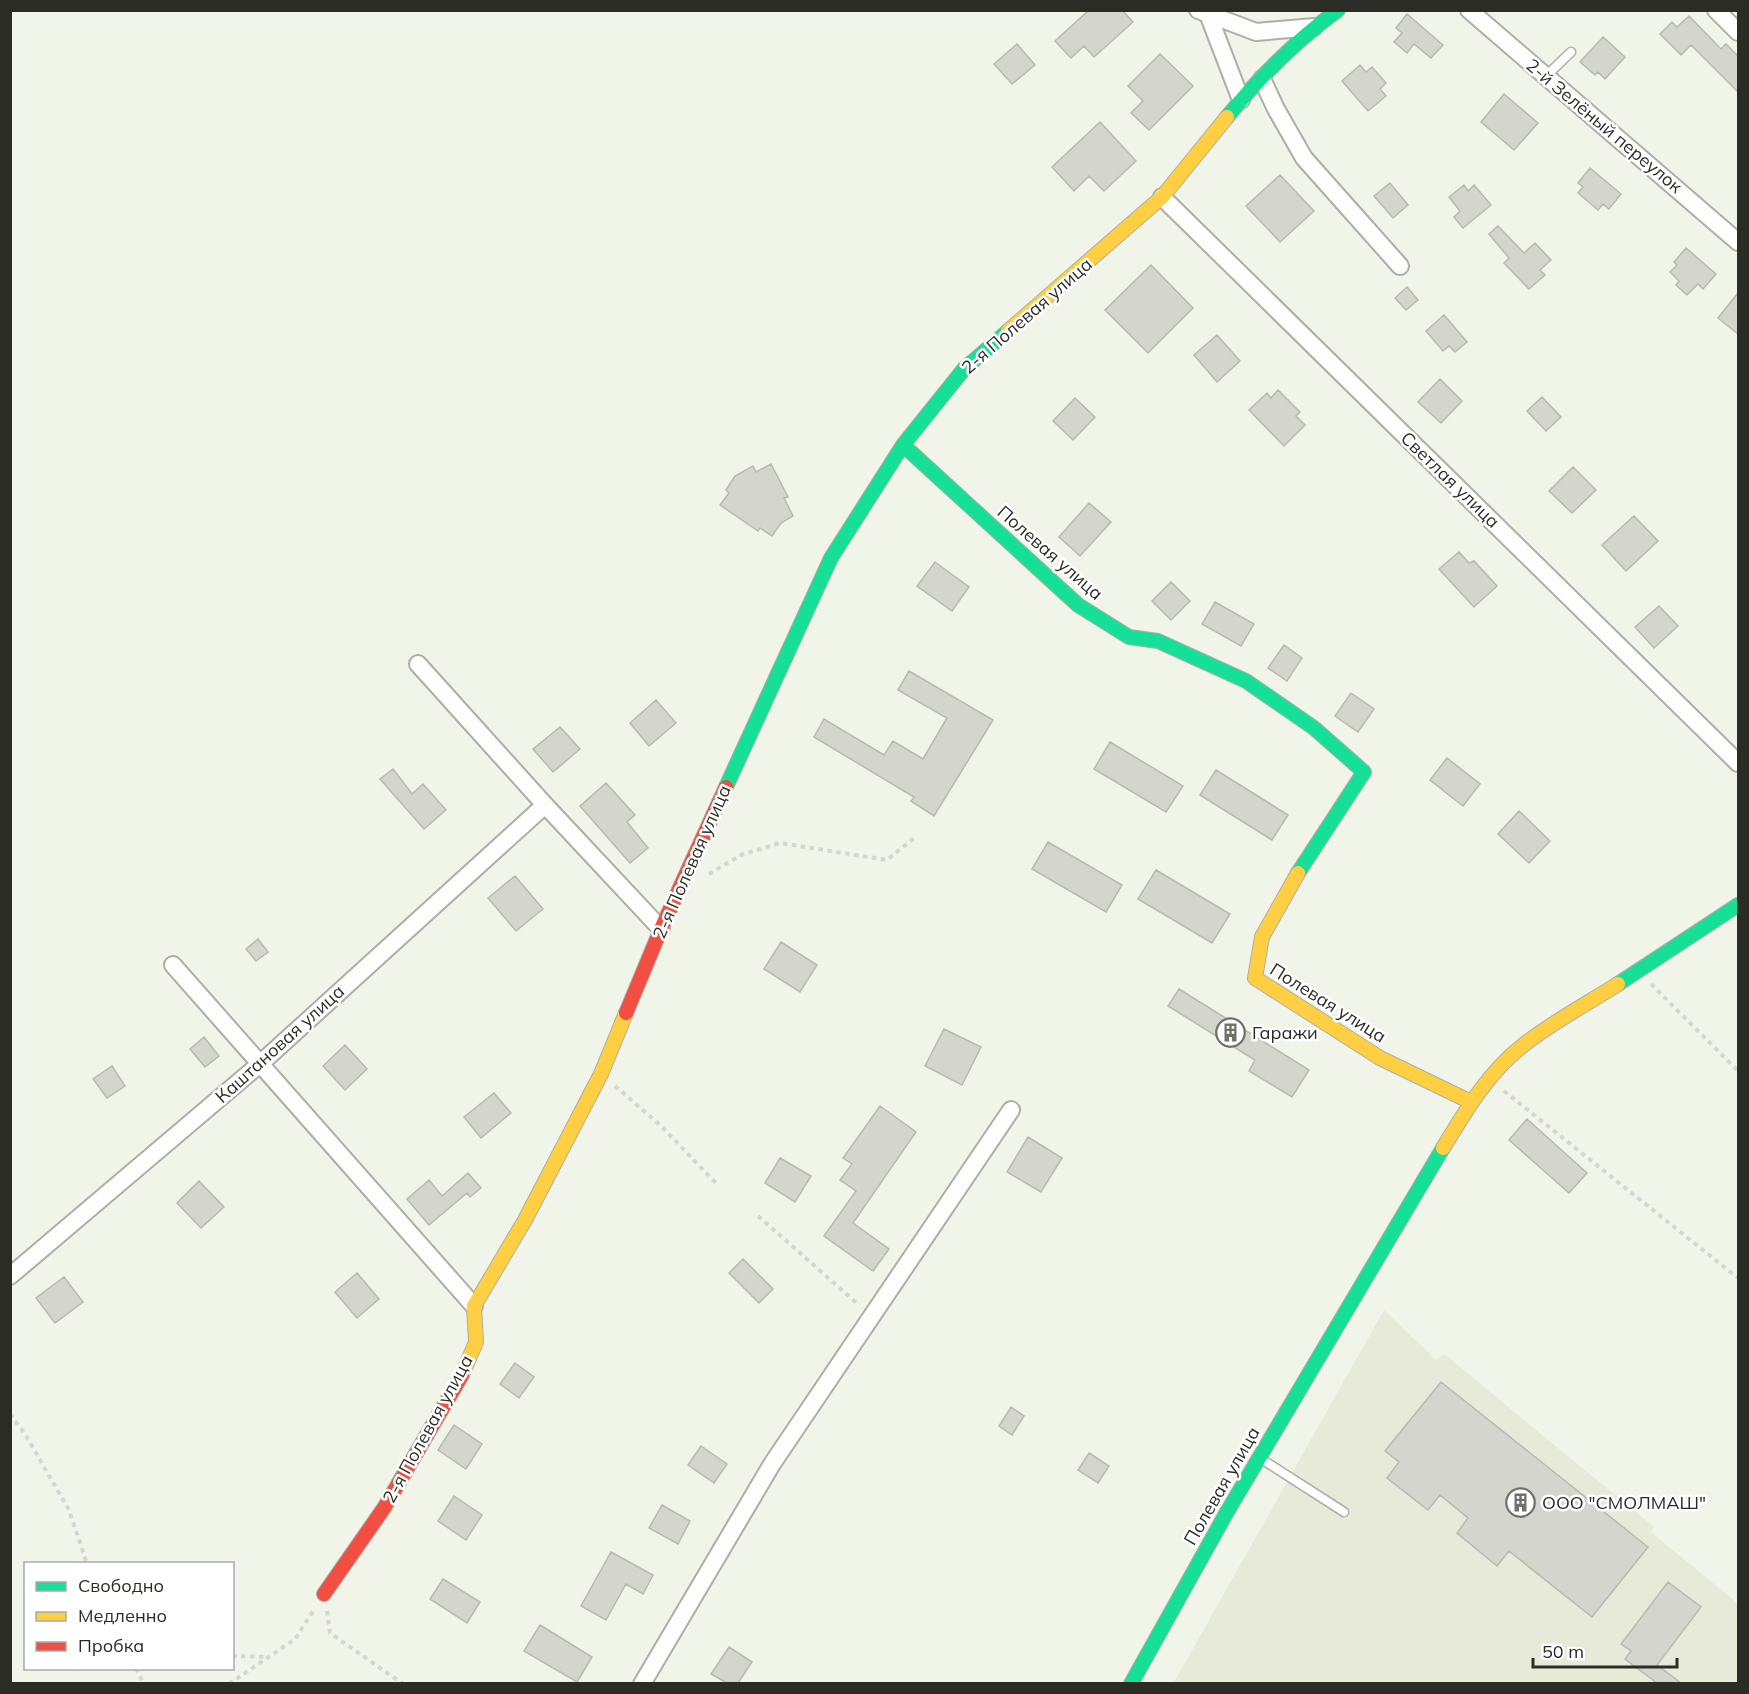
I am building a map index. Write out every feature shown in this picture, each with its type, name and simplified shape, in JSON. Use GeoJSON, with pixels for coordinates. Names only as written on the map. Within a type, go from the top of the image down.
{"type":"FeatureCollection","features":[{"type":"Feature","properties":{"kind":"street","name":"2-я Полевая улица"},"geometry":{"type":"LineString","coordinates":[[324,1594],[384,1508],[466,1368],[476,1342],[474,1306],[525,1220],[601,1074],[661,929],[831,558],[903,445],[964,369],[1162,196],[1241,100],[1314,27],[1338,10]]}},
{"type":"Feature","properties":{"kind":"street","name":"2-й Зелёный переулок"},"geometry":{"type":"LineString","coordinates":[[1469,10],[1738,242]]}},
{"type":"Feature","properties":{"kind":"street"},"geometry":{"type":"LineString","coordinates":[[1716,10],[1738,32]]}},
{"type":"Feature","properties":{"kind":"street"},"geometry":{"type":"LineString","coordinates":[[1203,12],[1256,32],[1314,27]]}},
{"type":"Feature","properties":{"kind":"street"},"geometry":{"type":"LineString","coordinates":[[1203,12],[1241,100]]}},
{"type":"Feature","properties":{"kind":"street"},"geometry":{"type":"LineString","coordinates":[[1262,79],[1304,158],[1400,266]]}},
{"type":"Feature","properties":{"kind":"street","name":"Светлая улица"},"geometry":{"type":"LineString","coordinates":[[1162,196],[1738,763]]}},
{"type":"Feature","properties":{"kind":"street","name":"Полевая улица"},"geometry":{"type":"LineString","coordinates":[[903,445],[1078,605],[1128,637],[1158,641],[1246,681],[1314,728],[1364,772],[1289,887],[1262,937],[1255,978],[1380,1058],[1471,1102],[1259,1458],[1131,1683]]}},
{"type":"Feature","properties":{"kind":"street"},"geometry":{"type":"LineString","coordinates":[[418,664],[544,805],[661,929]]}},
{"type":"Feature","properties":{"kind":"street","name":"Каштановая улица"},"geometry":{"type":"LineString","coordinates":[[10,1276],[261,1063],[544,805]]}},
{"type":"Feature","properties":{"kind":"street"},"geometry":{"type":"LineString","coordinates":[[1471,1102],[1489,1079],[1521,1047],[1738,905]]}},
{"type":"Feature","properties":{"kind":"street"},"geometry":{"type":"LineString","coordinates":[[173,965],[474,1306]]}},
{"type":"Feature","properties":{"kind":"street"},"geometry":{"type":"LineString","coordinates":[[642,1683],[772,1464],[870,1315],[1011,1110]]}},
{"type":"Feature","properties":{"kind":"lane"},"geometry":{"type":"LineString","coordinates":[[1546,76],[1571,52]]}},
{"type":"Feature","properties":{"kind":"lane"},"geometry":{"type":"LineString","coordinates":[[1259,1458],[1344,1512]]}},
{"type":"Feature","properties":{"kind":"path"},"geometry":{"type":"LineString","coordinates":[[703,878],[741,855],[780,843],[887,860],[914,838]]}},
{"type":"Feature","properties":{"kind":"path"},"geometry":{"type":"LineString","coordinates":[[1638,970],[1738,1071]]}},
{"type":"Feature","properties":{"kind":"path"},"geometry":{"type":"LineString","coordinates":[[601,1074],[658,1124],[716,1183]]}},
{"type":"Feature","properties":{"kind":"path"},"geometry":{"type":"LineString","coordinates":[[1489,1079],[1738,1278]]}},
{"type":"Feature","properties":{"kind":"path"},"geometry":{"type":"LineString","coordinates":[[759,1216],[870,1315]]}},
{"type":"Feature","properties":{"kind":"path"},"geometry":{"type":"LineString","coordinates":[[10,1414],[25,1434],[69,1510],[87,1562]]}},
{"type":"Feature","properties":{"kind":"path"},"geometry":{"type":"LineString","coordinates":[[229,1683],[295,1640],[324,1594]]}},
{"type":"Feature","properties":{"kind":"path"},"geometry":{"type":"LineString","coordinates":[[324,1594],[330,1633],[403,1683]]}},
{"type":"Feature","properties":{"kind":"path"},"geometry":{"type":"LineString","coordinates":[[234,1656],[269,1657]]}},
{"type":"Feature","properties":{"kind":"shaded area"},"geometry":{"type":"Polygon","coordinates":[[[1384,1310],[1436,1360],[1444,1354],[1654,1527],[1651,1532],[1738,1604],[1738,1683],[1173,1684],[1384,1310]]]}},
{"type":"Feature","properties":{"kind":"building"},"geometry":{"type":"Polygon","coordinates":[[[1089,10],[1122,10],[1133,22],[1094,57],[1084,46],[1071,58],[1055,41],[1089,10]]]}},
{"type":"Feature","properties":{"kind":"building"},"geometry":{"type":"Polygon","coordinates":[[[1407,14],[1443,45],[1431,58],[1414,44],[1407,53],[1394,42],[1402,33],[1396,28],[1407,14]]]}},
{"type":"Feature","properties":{"kind":"building"},"geometry":{"type":"Polygon","coordinates":[[[1689,16],[1721,49],[1726,44],[1738,56],[1738,92],[1691,45],[1681,55],[1660,34],[1672,22],[1677,27],[1689,16]]]}},
{"type":"Feature","properties":{"kind":"building"},"geometry":{"type":"Polygon","coordinates":[[[1603,37],[1625,57],[1605,79],[1598,72],[1595,75],[1580,62],[1603,37]]]}},
{"type":"Feature","properties":{"kind":"building"},"geometry":{"type":"Polygon","coordinates":[[[1017,44],[1035,65],[1012,84],[994,64],[1017,44]]]}},
{"type":"Feature","properties":{"kind":"building"},"geometry":{"type":"Polygon","coordinates":[[[1160,54],[1193,86],[1149,130],[1131,113],[1143,101],[1128,86],[1160,54]]]}},
{"type":"Feature","properties":{"kind":"building"},"geometry":{"type":"Polygon","coordinates":[[[1360,65],[1366,72],[1372,67],[1386,83],[1380,89],[1386,96],[1368,111],[1342,81],[1360,65]]]}},
{"type":"Feature","properties":{"kind":"building"},"geometry":{"type":"Polygon","coordinates":[[[1504,94],[1538,123],[1514,150],[1481,122],[1504,94]]]}},
{"type":"Feature","properties":{"kind":"building"},"geometry":{"type":"Polygon","coordinates":[[[1100,122],[1136,161],[1104,191],[1089,176],[1074,191],[1052,167],[1100,122]]]}},
{"type":"Feature","properties":{"kind":"building"},"geometry":{"type":"Polygon","coordinates":[[[1590,168],[1621,194],[1609,209],[1603,204],[1598,210],[1578,193],[1583,187],[1578,183],[1590,168]]]}},
{"type":"Feature","properties":{"kind":"building"},"geometry":{"type":"Polygon","coordinates":[[[1280,175],[1314,211],[1280,242],[1246,206],[1280,175]]]}},
{"type":"Feature","properties":{"kind":"building"},"geometry":{"type":"Polygon","coordinates":[[[1390,183],[1408,205],[1393,218],[1374,196],[1390,183]]]}},
{"type":"Feature","properties":{"kind":"building"},"geometry":{"type":"Polygon","coordinates":[[[1464,185],[1468,191],[1474,185],[1491,205],[1463,228],[1454,217],[1460,211],[1449,197],[1464,185]]]}},
{"type":"Feature","properties":{"kind":"building"},"geometry":{"type":"Polygon","coordinates":[[[1498,226],[1524,253],[1535,243],[1551,260],[1540,270],[1545,275],[1529,289],[1504,263],[1509,258],[1489,234],[1498,226]]]}},
{"type":"Feature","properties":{"kind":"building"},"geometry":{"type":"Polygon","coordinates":[[[1686,248],[1716,274],[1703,289],[1698,284],[1687,295],[1676,285],[1679,281],[1670,272],[1677,265],[1674,262],[1686,248]]]}},
{"type":"Feature","properties":{"kind":"building"},"geometry":{"type":"Polygon","coordinates":[[[1151,265],[1193,308],[1148,353],[1105,310],[1151,265]]]}},
{"type":"Feature","properties":{"kind":"building"},"geometry":{"type":"Polygon","coordinates":[[[1407,287],[1418,300],[1406,310],[1395,298],[1407,287]]]}},
{"type":"Feature","properties":{"kind":"building"},"geometry":{"type":"Polygon","coordinates":[[[1738,293],[1738,334],[1718,318],[1738,293]]]}},
{"type":"Feature","properties":{"kind":"building"},"geometry":{"type":"Polygon","coordinates":[[[1444,315],[1467,342],[1455,352],[1449,346],[1443,351],[1426,331],[1444,315]]]}},
{"type":"Feature","properties":{"kind":"building"},"geometry":{"type":"Polygon","coordinates":[[[1217,335],[1240,361],[1217,382],[1194,355],[1217,335]]]}},
{"type":"Feature","properties":{"kind":"building"},"geometry":{"type":"Polygon","coordinates":[[[1440,379],[1462,401],[1441,423],[1418,402],[1440,379]]]}},
{"type":"Feature","properties":{"kind":"building"},"geometry":{"type":"Polygon","coordinates":[[[1278,390],[1300,412],[1296,416],[1305,425],[1284,446],[1249,410],[1267,393],[1271,398],[1278,390]]]}},
{"type":"Feature","properties":{"kind":"building"},"geometry":{"type":"Polygon","coordinates":[[[1542,397],[1561,417],[1546,431],[1527,411],[1542,397]]]}},
{"type":"Feature","properties":{"kind":"building"},"geometry":{"type":"Polygon","coordinates":[[[1075,398],[1095,417],[1073,440],[1053,421],[1075,398]]]}},
{"type":"Feature","properties":{"kind":"building"},"geometry":{"type":"Polygon","coordinates":[[[771,464],[788,497],[784,498],[793,516],[781,523],[772,536],[760,528],[758,531],[720,505],[729,493],[726,490],[735,476],[753,466],[756,472],[771,464]]]}},
{"type":"Feature","properties":{"kind":"building"},"geometry":{"type":"Polygon","coordinates":[[[1573,467],[1596,490],[1572,513],[1549,491],[1573,467]]]}},
{"type":"Feature","properties":{"kind":"building"},"geometry":{"type":"Polygon","coordinates":[[[1089,503],[1111,522],[1080,556],[1059,537],[1089,503]]]}},
{"type":"Feature","properties":{"kind":"building"},"geometry":{"type":"Polygon","coordinates":[[[1634,516],[1658,541],[1626,571],[1602,545],[1634,516]]]}},
{"type":"Feature","properties":{"kind":"building"},"geometry":{"type":"Polygon","coordinates":[[[1459,552],[1469,563],[1474,561],[1497,586],[1474,607],[1439,569],[1459,552]]]}},
{"type":"Feature","properties":{"kind":"building"},"geometry":{"type":"Polygon","coordinates":[[[935,562],[969,587],[952,611],[917,586],[935,562]]]}},
{"type":"Feature","properties":{"kind":"building"},"geometry":{"type":"Polygon","coordinates":[[[1171,582],[1190,601],[1171,620],[1152,601],[1171,582]]]}},
{"type":"Feature","properties":{"kind":"building"},"geometry":{"type":"Polygon","coordinates":[[[1215,602],[1254,624],[1241,646],[1202,624],[1215,602]]]}},
{"type":"Feature","properties":{"kind":"building"},"geometry":{"type":"Polygon","coordinates":[[[1659,606],[1678,626],[1654,648],[1635,627],[1659,606]]]}},
{"type":"Feature","properties":{"kind":"building"},"geometry":{"type":"Polygon","coordinates":[[[1284,645],[1302,658],[1287,681],[1268,668],[1284,645]]]}},
{"type":"Feature","properties":{"kind":"building"},"geometry":{"type":"Polygon","coordinates":[[[909,671],[993,720],[934,816],[911,801],[914,797],[814,737],[824,719],[884,755],[893,741],[923,759],[947,718],[898,690],[909,671]]]}},
{"type":"Feature","properties":{"kind":"building"},"geometry":{"type":"Polygon","coordinates":[[[1351,693],[1374,709],[1358,732],[1335,716],[1351,693]]]}},
{"type":"Feature","properties":{"kind":"building"},"geometry":{"type":"Polygon","coordinates":[[[656,700],[676,723],[649,746],[630,723],[656,700]]]}},
{"type":"Feature","properties":{"kind":"building"},"geometry":{"type":"Polygon","coordinates":[[[560,727],[580,749],[553,772],[533,749],[560,727]]]}},
{"type":"Feature","properties":{"kind":"building"},"geometry":{"type":"Polygon","coordinates":[[[1110,742],[1183,786],[1166,812],[1094,769],[1110,742]]]}},
{"type":"Feature","properties":{"kind":"building"},"geometry":{"type":"Polygon","coordinates":[[[1447,758],[1480,784],[1463,806],[1430,780],[1447,758]]]}},
{"type":"Feature","properties":{"kind":"building"},"geometry":{"type":"Polygon","coordinates":[[[393,769],[412,794],[423,784],[446,810],[424,829],[380,779],[393,769]]]}},
{"type":"Feature","properties":{"kind":"building"},"geometry":{"type":"Polygon","coordinates":[[[1216,770],[1288,815],[1272,840],[1200,795],[1216,770]]]}},
{"type":"Feature","properties":{"kind":"building"},"geometry":{"type":"Polygon","coordinates":[[[606,783],[635,815],[627,822],[648,848],[630,863],[580,806],[606,783]]]}},
{"type":"Feature","properties":{"kind":"building"},"geometry":{"type":"Polygon","coordinates":[[[1519,811],[1550,841],[1529,863],[1498,834],[1519,811]]]}},
{"type":"Feature","properties":{"kind":"building"},"geometry":{"type":"Polygon","coordinates":[[[1048,842],[1122,885],[1106,912],[1032,869],[1048,842]]]}},
{"type":"Feature","properties":{"kind":"building"},"geometry":{"type":"Polygon","coordinates":[[[1156,870],[1230,914],[1212,943],[1138,899],[1156,870]]]}},
{"type":"Feature","properties":{"kind":"building"},"geometry":{"type":"Polygon","coordinates":[[[515,876],[543,909],[516,931],[488,898],[515,876]]]}},
{"type":"Feature","properties":{"kind":"building"},"geometry":{"type":"Polygon","coordinates":[[[258,939],[268,952],[256,961],[246,949],[258,939]]]}},
{"type":"Feature","properties":{"kind":"building"},"geometry":{"type":"Polygon","coordinates":[[[781,942],[817,965],[800,992],[764,969],[781,942]]]}},
{"type":"Feature","properties":{"kind":"building","name":"Гаражи"},"geometry":{"type":"Polygon","coordinates":[[[1179,989],[1309,1070],[1292,1097],[1249,1071],[1255,1060],[1168,1006],[1179,989]]]}},
{"type":"Feature","properties":{"kind":"building"},"geometry":{"type":"Polygon","coordinates":[[[944,1029],[981,1047],[962,1085],[925,1066],[944,1029]]]}},
{"type":"Feature","properties":{"kind":"building"},"geometry":{"type":"Polygon","coordinates":[[[204,1037],[219,1056],[205,1067],[190,1049],[204,1037]]]}},
{"type":"Feature","properties":{"kind":"building"},"geometry":{"type":"Polygon","coordinates":[[[345,1045],[367,1069],[345,1090],[323,1066],[345,1045]]]}},
{"type":"Feature","properties":{"kind":"building"},"geometry":{"type":"Polygon","coordinates":[[[112,1066],[125,1086],[107,1098],[93,1079],[112,1066]]]}},
{"type":"Feature","properties":{"kind":"building"},"geometry":{"type":"Polygon","coordinates":[[[494,1093],[511,1113],[481,1138],[464,1117],[494,1093]]]}},
{"type":"Feature","properties":{"kind":"building"},"geometry":{"type":"Polygon","coordinates":[[[880,1106],[916,1132],[853,1223],[889,1249],[873,1271],[824,1236],[856,1191],[840,1180],[852,1164],[843,1158],[880,1106]]]}},
{"type":"Feature","properties":{"kind":"building"},"geometry":{"type":"Polygon","coordinates":[[[1527,1119],[1587,1173],[1569,1193],[1509,1140],[1527,1119]]]}},
{"type":"Feature","properties":{"kind":"building"},"geometry":{"type":"Polygon","coordinates":[[[1028,1137],[1062,1158],[1041,1192],[1007,1172],[1028,1137]]]}},
{"type":"Feature","properties":{"kind":"building"},"geometry":{"type":"Polygon","coordinates":[[[780,1158],[811,1176],[795,1202],[765,1183],[780,1158]]]}},
{"type":"Feature","properties":{"kind":"building"},"geometry":{"type":"Polygon","coordinates":[[[468,1173],[481,1188],[470,1197],[467,1193],[429,1225],[407,1199],[429,1180],[442,1196],[468,1173]]]}},
{"type":"Feature","properties":{"kind":"building"},"geometry":{"type":"Polygon","coordinates":[[[199,1181],[224,1207],[201,1228],[177,1203],[199,1181]]]}},
{"type":"Feature","properties":{"kind":"building"},"geometry":{"type":"Polygon","coordinates":[[[743,1259],[773,1289],[759,1303],[729,1273],[743,1259]]]}},
{"type":"Feature","properties":{"kind":"building"},"geometry":{"type":"Polygon","coordinates":[[[357,1273],[379,1299],[357,1318],[335,1292],[357,1273]]]}},
{"type":"Feature","properties":{"kind":"building"},"geometry":{"type":"Polygon","coordinates":[[[64,1277],[83,1302],[55,1323],[36,1298],[64,1277]]]}},
{"type":"Feature","properties":{"kind":"building"},"geometry":{"type":"Polygon","coordinates":[[[515,1363],[534,1377],[519,1398],[500,1384],[515,1363]]]}},
{"type":"Feature","properties":{"kind":"building","name":"ООО \"СМОЛМАШ\""},"geometry":{"type":"Polygon","coordinates":[[[1441,1382],[1648,1547],[1592,1617],[1509,1551],[1497,1566],[1457,1533],[1468,1518],[1440,1495],[1428,1510],[1387,1478],[1399,1462],[1385,1451],[1441,1382]]]}},
{"type":"Feature","properties":{"kind":"building"},"geometry":{"type":"Polygon","coordinates":[[[1011,1407],[1024,1416],[1012,1435],[999,1426],[1011,1407]]]}},
{"type":"Feature","properties":{"kind":"building"},"geometry":{"type":"Polygon","coordinates":[[[454,1425],[482,1444],[466,1469],[438,1450],[454,1425]]]}},
{"type":"Feature","properties":{"kind":"building"},"geometry":{"type":"Polygon","coordinates":[[[701,1446],[727,1464],[714,1483],[688,1465],[701,1446]]]}},
{"type":"Feature","properties":{"kind":"building"},"geometry":{"type":"Polygon","coordinates":[[[1089,1453],[1109,1466],[1098,1483],[1078,1470],[1089,1453]]]}},
{"type":"Feature","properties":{"kind":"building"},"geometry":{"type":"Polygon","coordinates":[[[454,1496],[482,1515],[466,1540],[438,1521],[454,1496]]]}},
{"type":"Feature","properties":{"kind":"building"},"geometry":{"type":"Polygon","coordinates":[[[662,1505],[690,1521],[678,1544],[649,1528],[662,1505]]]}},
{"type":"Feature","properties":{"kind":"building"},"geometry":{"type":"Polygon","coordinates":[[[611,1552],[653,1575],[643,1594],[626,1584],[606,1620],[581,1606],[611,1552]]]}},
{"type":"Feature","properties":{"kind":"building"},"geometry":{"type":"Polygon","coordinates":[[[443,1579],[480,1602],[467,1623],[430,1599],[443,1579]]]}},
{"type":"Feature","properties":{"kind":"building"},"geometry":{"type":"Polygon","coordinates":[[[1668,1582],[1701,1607],[1657,1665],[1681,1683],[1657,1683],[1625,1659],[1631,1651],[1621,1644],[1668,1582]]]}},
{"type":"Feature","properties":{"kind":"building"},"geometry":{"type":"Polygon","coordinates":[[[540,1625],[592,1657],[577,1682],[524,1651],[540,1625]]]}},
{"type":"Feature","properties":{"kind":"building"},"geometry":{"type":"Polygon","coordinates":[[[729,1647],[752,1662],[738,1683],[727,1683],[711,1674],[729,1647]]]}},
{"type":"Feature","properties":{"kind":"traffic: fast"},"geometry":{"type":"LineString","coordinates":[[1227,117],[1279,60],[1338,10]]}},
{"type":"Feature","properties":{"kind":"traffic: fast"},"geometry":{"type":"LineString","coordinates":[[726,787],[831,558],[903,445],[964,369],[1008,331]]}},
{"type":"Feature","properties":{"kind":"traffic: fast"},"geometry":{"type":"LineString","coordinates":[[903,445],[1078,605],[1129,637],[1158,641],[1246,681],[1314,728],[1364,772],[1298,873]]}},
{"type":"Feature","properties":{"kind":"traffic: fast"},"geometry":{"type":"LineString","coordinates":[[1618,984],[1738,905]]}},
{"type":"Feature","properties":{"kind":"traffic: fast"},"geometry":{"type":"LineString","coordinates":[[1131,1684],[1227,1512],[1443,1148]]}},
{"type":"Feature","properties":{"kind":"traffic: slow"},"geometry":{"type":"LineString","coordinates":[[1008,331],[1162,197],[1227,117]]}},
{"type":"Feature","properties":{"kind":"traffic: slow"},"geometry":{"type":"LineString","coordinates":[[1298,873],[1262,937],[1255,978],[1380,1058],[1471,1102]]}},
{"type":"Feature","properties":{"kind":"traffic: slow"},"geometry":{"type":"LineString","coordinates":[[1443,1148],[1487,1081],[1509,1058],[1544,1030],[1618,984]]}},
{"type":"Feature","properties":{"kind":"traffic: slow"},"geometry":{"type":"LineString","coordinates":[[462,1375],[476,1342],[474,1306],[525,1220],[601,1074],[626,1013]]}},
{"type":"Feature","properties":{"kind":"traffic: jam"},"geometry":{"type":"LineString","coordinates":[[626,1013],[661,929],[726,787]]}},
{"type":"Feature","properties":{"kind":"traffic: jam"},"geometry":{"type":"LineString","coordinates":[[324,1594],[384,1508],[462,1375]]}},
{"type":"Feature","properties":{"kind":"place","name":"Гаражи"},"geometry":{"type":"Point","coordinates":[1231,1033]}},
{"type":"Feature","properties":{"kind":"place","name":"ООО \"СМОЛМАШ\""},"geometry":{"type":"Point","coordinates":[1521,1503]}}]}
